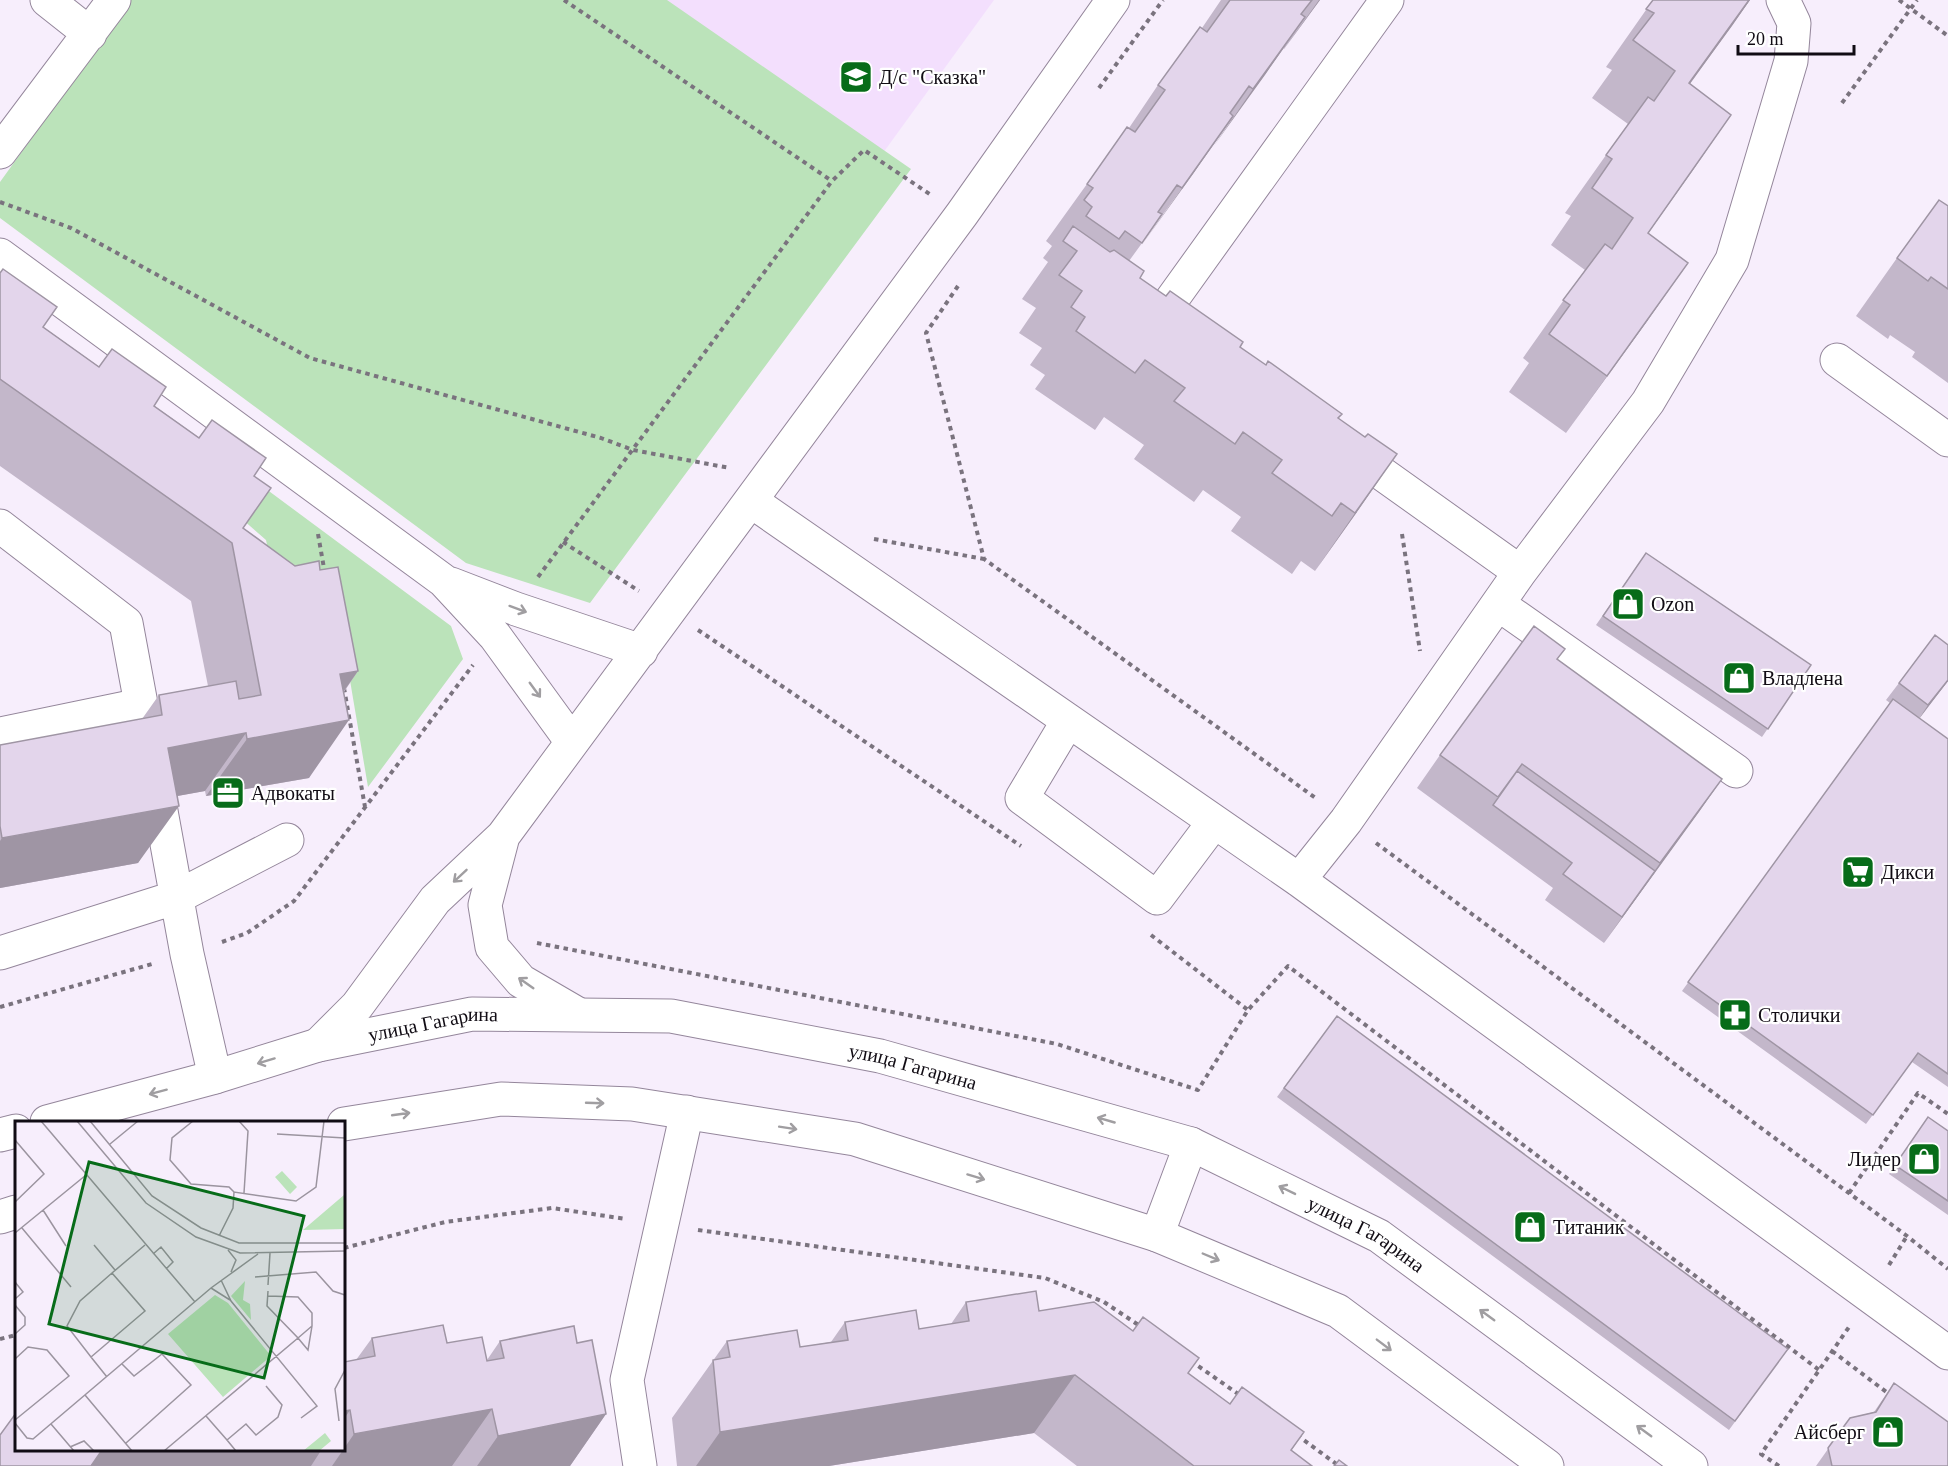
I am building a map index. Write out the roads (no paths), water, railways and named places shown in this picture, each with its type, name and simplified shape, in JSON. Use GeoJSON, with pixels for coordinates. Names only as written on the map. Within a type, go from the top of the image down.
{"type":"FeatureCollection","features":[{"type":"Feature","properties":{"kind":"main road"},"geometry":{"type":"LineString","coordinates":[[46,0],[90,34]]}},
{"type":"Feature","properties":{"kind":"main road"},"geometry":{"type":"LineString","coordinates":[[0,152],[114,0]]}},
{"type":"Feature","properties":{"kind":"main road"},"geometry":{"type":"LineString","coordinates":[[318,1045],[357,1006],[435,900],[503,836],[962,214],[1113,0]]}},
{"type":"Feature","properties":{"kind":"main road"},"geometry":{"type":"LineString","coordinates":[[1199,343],[1160,316],[1387,0]]}},
{"type":"Feature","properties":{"kind":"main road"},"geometry":{"type":"LineString","coordinates":[[1299,880],[1346,821],[1520,572],[1648,402],[1732,260],[1791,61],[1794,23],[1783,0]]}},
{"type":"Feature","properties":{"kind":"main road"},"geometry":{"type":"LineString","coordinates":[[0,255],[444,581],[495,636],[572,742]]}},
{"type":"Feature","properties":{"kind":"main road"},"geometry":{"type":"LineString","coordinates":[[1838,360],[1948,440]]}},
{"type":"Feature","properties":{"kind":"main road"},"geometry":{"type":"LineString","coordinates":[[1325,433],[1520,572]]}},
{"type":"Feature","properties":{"kind":"main road"},"geometry":{"type":"LineString","coordinates":[[751,501],[1299,880],[1948,1353]]}},
{"type":"Feature","properties":{"kind":"main road"},"geometry":{"type":"LineString","coordinates":[[0,526],[126,623],[149,747]]}},
{"type":"Feature","properties":{"kind":"main road"},"geometry":{"type":"LineString","coordinates":[[444,581],[516,609],[641,651]]}},
{"type":"Feature","properties":{"kind":"main road"},"geometry":{"type":"LineString","coordinates":[[1498,604],[1736,771]]}},
{"type":"Feature","properties":{"kind":"main road"},"geometry":{"type":"LineString","coordinates":[[0,734],[141,705]]}},
{"type":"Feature","properties":{"kind":"main road"},"geometry":{"type":"LineString","coordinates":[[1068,721],[1022,798],[1157,898],[1214,822]]}},
{"type":"Feature","properties":{"kind":"main road"},"geometry":{"type":"LineString","coordinates":[[159,800],[187,954],[214,1077]]}},
{"type":"Feature","properties":{"kind":"main road"},"geometry":{"type":"LineString","coordinates":[[503,836],[485,905],[492,947],[521,981],[576,1013]]}},
{"type":"Feature","properties":{"kind":"main road"},"geometry":{"type":"LineString","coordinates":[[0,952],[177,897],[287,840]]}},
{"type":"Feature","properties":{"kind":"main road","name":"улица Гагарина"},"geometry":{"type":"LineString","coordinates":[[51,1121],[214,1077],[318,1045],[472,1014],[576,1013],[671,1016],[880,1056],[1191,1144],[1379,1236],[1691,1466]]}},
{"type":"Feature","properties":{"kind":"main road"},"geometry":{"type":"LineString","coordinates":[[345,1124],[501,1099],[632,1104],[855,1139],[1157,1234],[1338,1311],[1547,1466]]}},
{"type":"Feature","properties":{"kind":"main road"},"geometry":{"type":"LineString","coordinates":[[640,1466],[627,1380],[687,1112]]}},
{"type":"Feature","properties":{"kind":"main road"},"geometry":{"type":"LineString","coordinates":[[0,1135],[15,1131]]}},
{"type":"Feature","properties":{"kind":"main road"},"geometry":{"type":"LineString","coordinates":[[1157,1234],[1191,1144]]}},
{"type":"Feature","properties":{"kind":"main road"},"geometry":{"type":"LineString","coordinates":[[0,1217],[15,1212]]}},
{"type":"Feature","properties":{"kind":"place","name":"Д/с \"Сказка\""},"geometry":{"type":"Point","coordinates":[856,77]}},
{"type":"Feature","properties":{"kind":"place","name":"Ozon"},"geometry":{"type":"Point","coordinates":[1628,604]}},
{"type":"Feature","properties":{"kind":"place","name":"Владлена"},"geometry":{"type":"Point","coordinates":[1739,678]}},
{"type":"Feature","properties":{"kind":"place","name":"Адвокаты"},"geometry":{"type":"Point","coordinates":[228,793]}},
{"type":"Feature","properties":{"kind":"place","name":"Дикси"},"geometry":{"type":"Point","coordinates":[1858,872]}},
{"type":"Feature","properties":{"kind":"place","name":"Столички"},"geometry":{"type":"Point","coordinates":[1735,1015]}},
{"type":"Feature","properties":{"kind":"place","name":"Лидер"},"geometry":{"type":"Point","coordinates":[1924,1159]}},
{"type":"Feature","properties":{"kind":"place","name":"Титаник"},"geometry":{"type":"Point","coordinates":[1530,1227]}},
{"type":"Feature","properties":{"kind":"place","name":"Айсберг"},"geometry":{"type":"Point","coordinates":[1888,1432]}}]}
